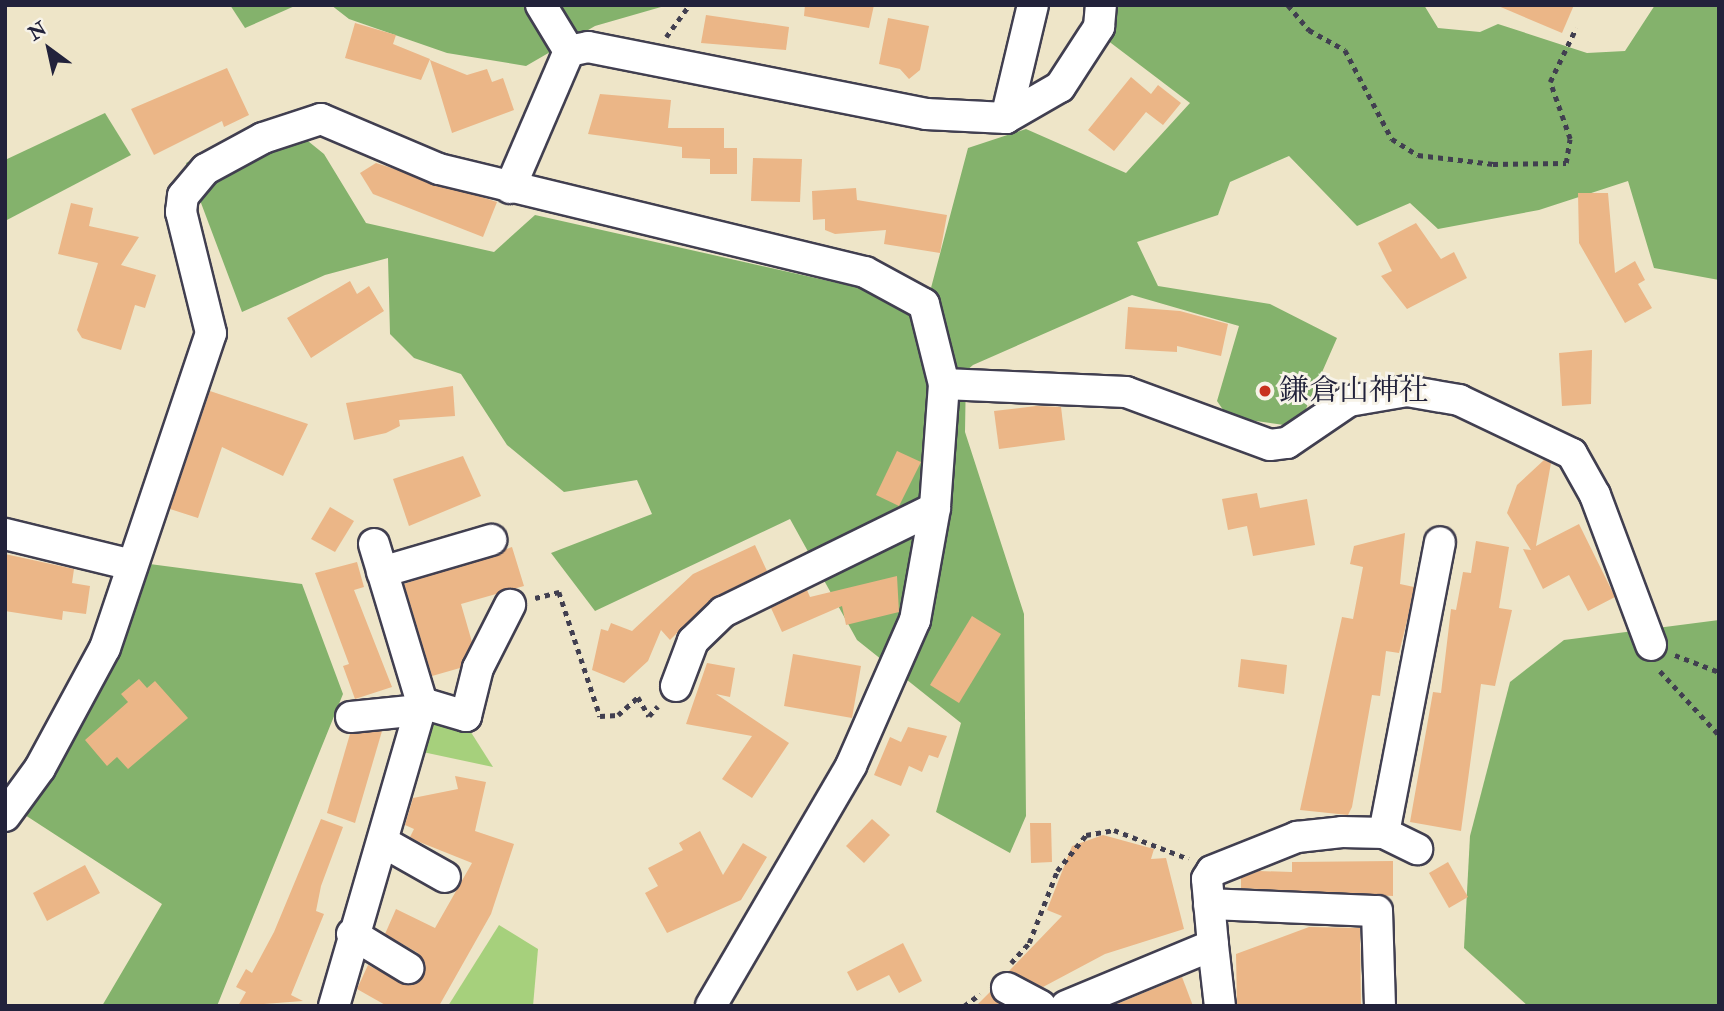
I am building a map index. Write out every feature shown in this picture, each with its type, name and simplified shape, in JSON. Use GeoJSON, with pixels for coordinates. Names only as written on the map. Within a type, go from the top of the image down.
{"type":"FeatureCollection","features":[{"type":"Feature","properties":{"kind":"street"},"geometry":{"type":"LineString","coordinates":[[541,5],[569,51]]}},
{"type":"Feature","properties":{"kind":"street"},"geometry":{"type":"LineString","coordinates":[[1006,118],[1033,5]]}},
{"type":"Feature","properties":{"kind":"street"},"geometry":{"type":"LineString","coordinates":[[569,51],[588,47],[926,114],[1006,118],[1060,87],[1099,27],[1101,5]]}},
{"type":"Feature","properties":{"kind":"street"},"geometry":{"type":"LineString","coordinates":[[510,188],[569,51]]}},
{"type":"Feature","properties":{"kind":"street"},"geometry":{"type":"LineString","coordinates":[[5,816],[40,768],[105,649],[211,333],[181,212],[191,182],[263,138],[321,119],[439,169],[865,272],[924,304],[936,340],[944,384],[935,508],[915,620],[851,765],[711,1006]]}},
{"type":"Feature","properties":{"kind":"street"},"geometry":{"type":"LineString","coordinates":[[944,384],[1126,392],[1270,444],[1287,443],[1349,401],[1407,391],[1459,400],[1572,454],[1595,495],[1651,645]]}},
{"type":"Feature","properties":{"kind":"street"},"geometry":{"type":"LineString","coordinates":[[676,686],[693,641],[723,612],[935,508]]}},
{"type":"Feature","properties":{"kind":"street"},"geometry":{"type":"LineString","coordinates":[[5,534],[132,565]]}},
{"type":"Feature","properties":{"kind":"street"},"geometry":{"type":"LineString","coordinates":[[334,1006],[352,934],[383,842],[421,706],[378,558],[491,540]]}},
{"type":"Feature","properties":{"kind":"street"},"geometry":{"type":"LineString","coordinates":[[1384,833],[1440,542]]}},
{"type":"Feature","properties":{"kind":"street"},"geometry":{"type":"LineString","coordinates":[[351,717],[421,706],[467,716],[478,668],[510,605]]}},
{"type":"Feature","properties":{"kind":"street"},"geometry":{"type":"LineString","coordinates":[[1220,1006],[1209,904],[1212,871],[1297,837],[1384,833],[1417,849]]}},
{"type":"Feature","properties":{"kind":"street"},"geometry":{"type":"LineString","coordinates":[[383,842],[445,877]]}},
{"type":"Feature","properties":{"kind":"street"},"geometry":{"type":"LineString","coordinates":[[1209,904],[1377,911],[1380,1006]]}},
{"type":"Feature","properties":{"kind":"street"},"geometry":{"type":"LineString","coordinates":[[352,934],[408,968]]}},
{"type":"Feature","properties":{"kind":"street"},"geometry":{"type":"LineString","coordinates":[[1066,1006],[1213,945]]}},
{"type":"Feature","properties":{"kind":"street"},"geometry":{"type":"LineString","coordinates":[[999,982],[1041,1006]]}},
{"type":"Feature","properties":{"kind":"path"},"geometry":{"type":"LineString","coordinates":[[655,59],[689,5]]}},
{"type":"Feature","properties":{"kind":"path"},"geometry":{"type":"LineString","coordinates":[[1288,5],[1309,30],[1345,51],[1366,101],[1392,139],[1418,155],[1493,164],[1566,163],[1570,139],[1550,82],[1576,28]]}},
{"type":"Feature","properties":{"kind":"path"},"geometry":{"type":"LineString","coordinates":[[510,605],[559,592],[600,716],[618,715],[638,697],[649,716],[676,686]]}},
{"type":"Feature","properties":{"kind":"path"},"geometry":{"type":"LineString","coordinates":[[1651,645],[1719,672]]}},
{"type":"Feature","properties":{"kind":"path"},"geometry":{"type":"LineString","coordinates":[[1651,645],[1660,670],[1719,735]]}},
{"type":"Feature","properties":{"kind":"path"},"geometry":{"type":"LineString","coordinates":[[964,1006],[999,982],[1029,943],[1057,871],[1086,835],[1114,830],[1212,871]]}},
{"type":"Feature","properties":{"kind":"green space"},"geometry":{"type":"Polygon","coordinates":[[[230,5],[297,5],[245,28],[230,5]]]}},
{"type":"Feature","properties":{"kind":"green space"},"geometry":{"type":"Polygon","coordinates":[[[331,5],[668,5],[595,26],[526,66],[447,53],[349,19],[331,5]]]}},
{"type":"Feature","properties":{"kind":"green space"},"geometry":{"type":"Polygon","coordinates":[[[1116,5],[1424,5],[1438,28],[1480,32],[1498,24],[1587,53],[1625,51],[1655,5],[1719,5],[1719,280],[1654,268],[1628,181],[1539,210],[1438,229],[1410,203],[1357,226],[1289,156],[1230,182],[1218,215],[1137,242],[1158,286],[1270,304],[1337,338],[1298,427],[1228,417],[1217,401],[1239,326],[1132,295],[973,365],[966,371],[965,432],[1024,614],[1026,816],[1010,853],[936,812],[961,723],[857,640],[790,519],[595,611],[551,553],[652,514],[637,480],[564,492],[507,445],[461,374],[414,358],[390,334],[388,258],[325,275],[242,312],[186,163],[277,116],[324,154],[366,223],[494,252],[535,215],[927,303],[968,148],[1026,129],[1126,173],[1190,103],[1107,40],[1116,5]]]}},
{"type":"Feature","properties":{"kind":"green space"},"geometry":{"type":"Polygon","coordinates":[[[105,113],[131,155],[5,221],[5,160],[105,113]]]}},
{"type":"Feature","properties":{"kind":"green space"},"geometry":{"type":"Polygon","coordinates":[[[142,563],[302,584],[343,694],[217,1006],[102,1006],[162,904],[25,815],[45,783],[142,563]]]}},
{"type":"Feature","properties":{"kind":"green space"},"geometry":{"type":"Polygon","coordinates":[[[1719,620],[1719,1006],[1528,1006],[1464,948],[1470,836],[1510,682],[1564,640],[1719,620]]]}},
{"type":"Feature","properties":{"kind":"green space"},"geometry":{"type":"Polygon","coordinates":[[[438,715],[467,726],[493,767],[418,751],[427,723],[438,715]]]}},
{"type":"Feature","properties":{"kind":"green space"},"geometry":{"type":"Polygon","coordinates":[[[499,925],[538,949],[533,1006],[448,1006],[499,925]]]}},
{"type":"Feature","properties":{"kind":"building"},"geometry":{"type":"Polygon","coordinates":[[[805,5],[874,5],[869,28],[804,16],[805,5]]]}},
{"type":"Feature","properties":{"kind":"building"},"geometry":{"type":"Polygon","coordinates":[[[1496,5],[1574,5],[1562,33],[1496,5]]]}},
{"type":"Feature","properties":{"kind":"building"},"geometry":{"type":"Polygon","coordinates":[[[706,15],[789,27],[786,50],[701,43],[706,15]]]}},
{"type":"Feature","properties":{"kind":"building"},"geometry":{"type":"Polygon","coordinates":[[[888,18],[929,26],[920,70],[909,79],[900,69],[879,64],[888,18]]]}},
{"type":"Feature","properties":{"kind":"building"},"geometry":{"type":"Polygon","coordinates":[[[355,23],[396,35],[393,44],[430,59],[421,80],[345,58],[355,23]]]}},
{"type":"Feature","properties":{"kind":"building"},"geometry":{"type":"Polygon","coordinates":[[[430,60],[467,75],[487,69],[492,82],[503,78],[514,110],[452,133],[430,60]]]}},
{"type":"Feature","properties":{"kind":"building"},"geometry":{"type":"Polygon","coordinates":[[[227,68],[249,115],[224,127],[222,121],[154,155],[131,109],[227,68]]]}},
{"type":"Feature","properties":{"kind":"building"},"geometry":{"type":"Polygon","coordinates":[[[1131,77],[1151,94],[1158,85],[1181,103],[1163,125],[1146,112],[1114,151],[1088,130],[1131,77]]]}},
{"type":"Feature","properties":{"kind":"building"},"geometry":{"type":"Polygon","coordinates":[[[600,94],[671,100],[668,128],[724,128],[724,148],[737,148],[737,174],[710,174],[710,159],[682,158],[682,147],[588,134],[600,94]]]}},
{"type":"Feature","properties":{"kind":"building"},"geometry":{"type":"Polygon","coordinates":[[[753,158],[802,159],[800,202],[751,201],[753,158]]]}},
{"type":"Feature","properties":{"kind":"building"},"geometry":{"type":"Polygon","coordinates":[[[376,163],[497,202],[483,237],[373,194],[360,173],[376,163]]]}},
{"type":"Feature","properties":{"kind":"building"},"geometry":{"type":"Polygon","coordinates":[[[856,188],[857,200],[947,215],[940,253],[884,244],[886,230],[835,234],[825,230],[825,219],[813,220],[812,191],[856,188]]]}},
{"type":"Feature","properties":{"kind":"building"},"geometry":{"type":"Polygon","coordinates":[[[1578,193],[1608,193],[1615,273],[1635,261],[1645,280],[1638,284],[1652,308],[1625,323],[1579,243],[1578,193]]]}},
{"type":"Feature","properties":{"kind":"building"},"geometry":{"type":"Polygon","coordinates":[[[71,203],[93,208],[89,226],[139,237],[121,265],[156,275],[145,308],[135,305],[121,350],[82,338],[77,330],[98,263],[58,254],[71,203]]]}},
{"type":"Feature","properties":{"kind":"building"},"geometry":{"type":"Polygon","coordinates":[[[1416,223],[1441,259],[1454,252],[1467,278],[1407,309],[1381,276],[1392,271],[1378,243],[1416,223]]]}},
{"type":"Feature","properties":{"kind":"building"},"geometry":{"type":"Polygon","coordinates":[[[350,281],[357,294],[369,286],[384,311],[311,358],[287,318],[350,281]]]}},
{"type":"Feature","properties":{"kind":"building"},"geometry":{"type":"Polygon","coordinates":[[[1128,307],[1180,311],[1228,324],[1221,356],[1177,346],[1177,352],[1125,349],[1128,307]]]}},
{"type":"Feature","properties":{"kind":"building"},"geometry":{"type":"Polygon","coordinates":[[[1592,350],[1591,404],[1562,406],[1559,353],[1592,350]]]}},
{"type":"Feature","properties":{"kind":"building"},"geometry":{"type":"Polygon","coordinates":[[[453,386],[455,416],[399,420],[400,426],[386,433],[354,440],[346,403],[453,386]]]}},
{"type":"Feature","properties":{"kind":"building"},"geometry":{"type":"Polygon","coordinates":[[[210,391],[308,424],[283,476],[222,447],[198,518],[170,509],[210,391]]]}},
{"type":"Feature","properties":{"kind":"building"},"geometry":{"type":"Polygon","coordinates":[[[1036,406],[1061,407],[1065,440],[999,449],[994,411],[1036,406]]]}},
{"type":"Feature","properties":{"kind":"building"},"geometry":{"type":"Polygon","coordinates":[[[897,451],[921,462],[899,506],[876,495],[897,451]]]}},
{"type":"Feature","properties":{"kind":"building"},"geometry":{"type":"Polygon","coordinates":[[[463,456],[481,496],[409,526],[393,479],[463,456]]]}},
{"type":"Feature","properties":{"kind":"building"},"geometry":{"type":"Polygon","coordinates":[[[1544,460],[1551,463],[1536,546],[1579,524],[1615,597],[1588,611],[1569,575],[1543,589],[1523,549],[1531,550],[1507,513],[1517,485],[1544,460]]]}},
{"type":"Feature","properties":{"kind":"building"},"geometry":{"type":"Polygon","coordinates":[[[1257,493],[1260,508],[1307,499],[1315,545],[1253,556],[1247,526],[1228,530],[1222,499],[1257,493]]]}},
{"type":"Feature","properties":{"kind":"building"},"geometry":{"type":"Polygon","coordinates":[[[330,507],[354,521],[335,552],[311,539],[330,507]]]}},
{"type":"Feature","properties":{"kind":"building"},"geometry":{"type":"Polygon","coordinates":[[[1405,533],[1400,584],[1414,587],[1399,653],[1386,651],[1380,696],[1372,695],[1352,807],[1348,815],[1300,810],[1342,617],[1353,619],[1363,567],[1350,564],[1354,546],[1405,533]]]}},
{"type":"Feature","properties":{"kind":"building"},"geometry":{"type":"Polygon","coordinates":[[[1476,541],[1509,547],[1499,608],[1512,610],[1495,686],[1481,684],[1461,831],[1410,822],[1433,692],[1441,693],[1451,609],[1456,610],[1463,572],[1471,573],[1476,541]]]}},
{"type":"Feature","properties":{"kind":"building"},"geometry":{"type":"Polygon","coordinates":[[[755,545],[767,571],[711,599],[670,640],[661,630],[648,661],[624,683],[592,670],[601,629],[608,631],[611,623],[632,631],[693,574],[755,545]]]}},
{"type":"Feature","properties":{"kind":"building"},"geometry":{"type":"Polygon","coordinates":[[[512,547],[524,586],[461,604],[472,642],[460,668],[432,676],[404,584],[512,547]]]}},
{"type":"Feature","properties":{"kind":"building"},"geometry":{"type":"Polygon","coordinates":[[[5,554],[74,569],[72,583],[90,586],[86,614],[63,611],[62,620],[5,611],[5,554]]]}},
{"type":"Feature","properties":{"kind":"building"},"geometry":{"type":"Polygon","coordinates":[[[357,562],[364,587],[354,590],[392,687],[355,699],[343,666],[349,664],[315,573],[357,562]]]}},
{"type":"Feature","properties":{"kind":"building"},"geometry":{"type":"Polygon","coordinates":[[[897,576],[899,612],[846,625],[842,606],[782,632],[771,608],[807,590],[810,597],[897,576]]]}},
{"type":"Feature","properties":{"kind":"building"},"geometry":{"type":"Polygon","coordinates":[[[972,616],[1001,634],[959,703],[930,685],[972,616]]]}},
{"type":"Feature","properties":{"kind":"building"},"geometry":{"type":"Polygon","coordinates":[[[793,654],[861,666],[852,718],[784,706],[793,654]]]}},
{"type":"Feature","properties":{"kind":"building"},"geometry":{"type":"Polygon","coordinates":[[[1241,659],[1287,665],[1284,694],[1238,687],[1241,659]]]}},
{"type":"Feature","properties":{"kind":"building"},"geometry":{"type":"Polygon","coordinates":[[[707,663],[735,668],[730,697],[716,694],[789,743],[752,798],[722,779],[752,736],[686,724],[707,663]]]}},
{"type":"Feature","properties":{"kind":"building"},"geometry":{"type":"Polygon","coordinates":[[[139,679],[147,688],[155,681],[188,718],[128,769],[117,757],[107,766],[85,740],[128,702],[121,694],[139,679]]]}},
{"type":"Feature","properties":{"kind":"building"},"geometry":{"type":"Polygon","coordinates":[[[908,727],[947,736],[938,758],[929,755],[922,772],[909,766],[901,786],[874,775],[890,737],[901,742],[908,727]]]}},
{"type":"Feature","properties":{"kind":"building"},"geometry":{"type":"Polygon","coordinates":[[[382,731],[355,823],[327,813],[350,734],[382,731]]]}},
{"type":"Feature","properties":{"kind":"building"},"geometry":{"type":"Polygon","coordinates":[[[455,776],[486,782],[475,831],[514,844],[491,914],[439,1006],[387,1006],[357,989],[368,965],[407,985],[425,969],[418,953],[385,934],[396,909],[435,928],[472,863],[417,841],[410,837],[414,829],[405,825],[413,798],[458,789],[455,776]]]}},
{"type":"Feature","properties":{"kind":"building"},"geometry":{"type":"Polygon","coordinates":[[[321,819],[343,827],[321,886],[316,911],[324,914],[291,995],[303,1001],[238,1006],[246,992],[236,987],[246,969],[252,973],[274,932],[321,819]]]}},
{"type":"Feature","properties":{"kind":"building"},"geometry":{"type":"Polygon","coordinates":[[[872,819],[890,835],[864,863],[846,846],[872,819]]]}},
{"type":"Feature","properties":{"kind":"building"},"geometry":{"type":"Polygon","coordinates":[[[1030,823],[1051,823],[1052,862],[1031,863],[1030,823]]]}},
{"type":"Feature","properties":{"kind":"building"},"geometry":{"type":"Polygon","coordinates":[[[700,831],[723,875],[743,843],[767,857],[741,900],[667,933],[645,893],[658,886],[648,868],[683,850],[679,843],[700,831]]]}},
{"type":"Feature","properties":{"kind":"building"},"geometry":{"type":"Polygon","coordinates":[[[1103,835],[1154,849],[1151,859],[1166,858],[1184,929],[1105,954],[1043,987],[1009,971],[1062,916],[1047,910],[1072,846],[1103,835]]]}},
{"type":"Feature","properties":{"kind":"building"},"geometry":{"type":"Polygon","coordinates":[[[1393,861],[1393,896],[1241,888],[1241,878],[1259,871],[1292,872],[1292,862],[1393,861]]]}},
{"type":"Feature","properties":{"kind":"building"},"geometry":{"type":"Polygon","coordinates":[[[1448,862],[1468,897],[1449,908],[1429,873],[1448,862]]]}},
{"type":"Feature","properties":{"kind":"building"},"geometry":{"type":"Polygon","coordinates":[[[85,865],[100,893],[47,921],[33,893],[85,865]]]}},
{"type":"Feature","properties":{"kind":"building"},"geometry":{"type":"Polygon","coordinates":[[[1309,927],[1360,928],[1361,1006],[1237,1006],[1236,954],[1309,927]]]}},
{"type":"Feature","properties":{"kind":"building"},"geometry":{"type":"Polygon","coordinates":[[[903,943],[922,981],[899,993],[889,975],[857,991],[847,972],[903,943]]]}},
{"type":"Feature","properties":{"kind":"building"},"geometry":{"type":"Polygon","coordinates":[[[1182,977],[1193,1006],[1112,1006],[1182,977]]]}},
{"type":"Feature","properties":{"kind":"building"},"geometry":{"type":"Polygon","coordinates":[[[990,992],[1003,1006],[976,1006],[990,992]]]}},
{"type":"Feature","properties":{"kind":"place","name":"鎌倉山神社"},"geometry":{"type":"Point","coordinates":[1265,391]}}]}
